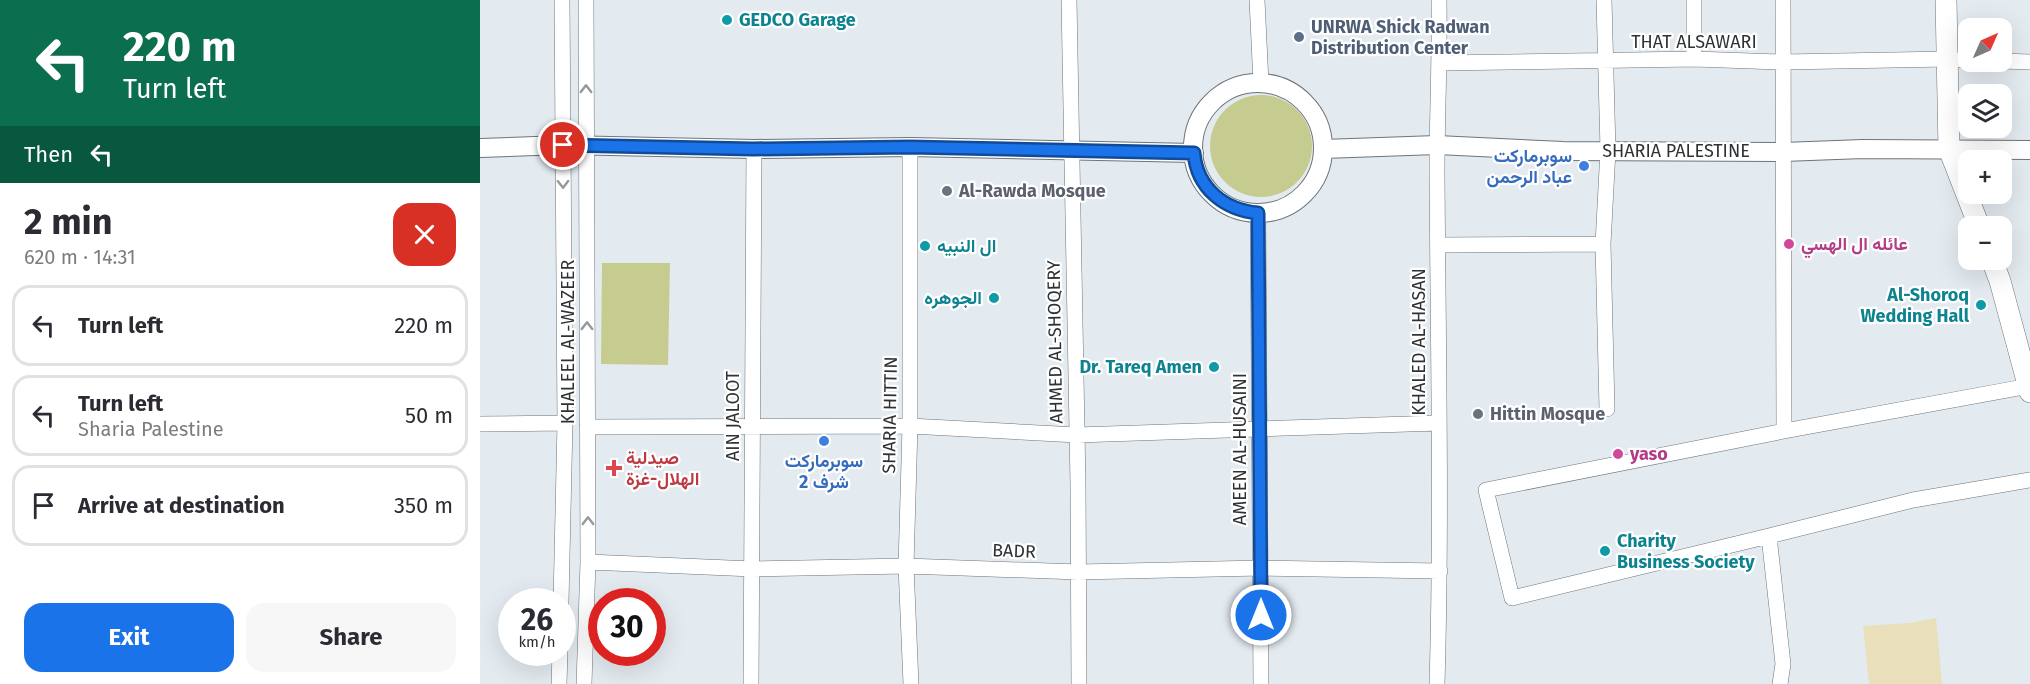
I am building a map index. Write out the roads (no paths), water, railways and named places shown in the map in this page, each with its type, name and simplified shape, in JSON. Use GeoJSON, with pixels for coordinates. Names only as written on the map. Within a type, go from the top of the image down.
{"type":"FeatureCollection","features":[{"type":"Feature","properties":{"kind":"main road"},"geometry":{"type":"LineString","coordinates":[[1946,0],[1958,54]]}},
{"type":"Feature","properties":{"kind":"main road"},"geometry":{"type":"LineString","coordinates":[[1958,0],[1958,18]]}},
{"type":"Feature","properties":{"kind":"main road"},"geometry":{"type":"LineString","coordinates":[[1959,72],[1959,150]]}},
{"type":"Feature","properties":{"kind":"main road"},"geometry":{"type":"LineString","coordinates":[[1996,270],[2029,389]]}},
{"type":"Feature","properties":{"kind":"main road"},"geometry":{"type":"LineString","coordinates":[[2010,270],[2022,303],[2030,338]]}},
{"type":"Feature","properties":{"kind":"street","name":"KHALEEL AL-WAZEER"},"geometry":{"type":"LineString","coordinates":[[561,588],[565,423],[562,0]]}},
{"type":"Feature","properties":{"kind":"street","name":"KHALEEL AL-WAZEER"},"geometry":{"type":"LineString","coordinates":[[584,684],[588,562],[586,0]]}},
{"type":"Feature","properties":{"kind":"street","name":"AHMED AL-SHOQERY"},"geometry":{"type":"LineString","coordinates":[[1069,0],[1079,684]]}},
{"type":"Feature","properties":{"kind":"street"},"geometry":{"type":"LineString","coordinates":[[1257,0],[1262,83]]}},
{"type":"Feature","properties":{"kind":"street","name":"KHALED AL-HASAN"},"geometry":{"type":"LineString","coordinates":[[1437,684],[1440,571],[1437,145],[1440,63],[1439,0]]}},
{"type":"Feature","properties":{"kind":"street"},"geometry":{"type":"LineString","coordinates":[[1605,0],[1608,150],[1603,244],[1607,409]]}},
{"type":"Feature","properties":{"kind":"street"},"geometry":{"type":"LineString","coordinates":[[1694,0],[1694,59]]}},
{"type":"Feature","properties":{"kind":"street"},"geometry":{"type":"LineString","coordinates":[[1782,0],[1784,431]]}},
{"type":"Feature","properties":{"kind":"street","name":"THAT ALSAWARI"},"geometry":{"type":"LineString","coordinates":[[1440,63],[1694,59],[1783,62],[1958,59]]}},
{"type":"Feature","properties":{"kind":"street"},"geometry":{"type":"LineString","coordinates":[[2012,61],[2030,62]]}},
{"type":"Feature","properties":{"kind":"street"},"geometry":{"type":"LineString","coordinates":[[1262,83],[1284,88],[1304,102],[1318,122],[1323,149],[1317,176],[1304,194],[1287,206],[1258,213],[1232,207],[1212,194],[1199,174],[1194,153],[1196,129],[1205,110],[1212,102],[1230,89],[1262,83]]}},
{"type":"Feature","properties":{"kind":"street"},"geometry":{"type":"LineString","coordinates":[[480,148],[563,145],[753,149],[910,147],[1194,153]]}},
{"type":"Feature","properties":{"kind":"street","name":"SHARIA PALESTINE"},"geometry":{"type":"LineString","coordinates":[[1323,149],[1437,145],[1563,151],[1784,152],[1863,149],[1958,155]]}},
{"type":"Feature","properties":{"kind":"street","name":"SHARIA HITTIN"},"geometry":{"type":"LineString","coordinates":[[910,147],[910,426],[906,566],[910,684]]}},
{"type":"Feature","properties":{"kind":"street","name":"AIN JALOOT"},"geometry":{"type":"LineString","coordinates":[[751,684],[753,149]]}},
{"type":"Feature","properties":{"kind":"street","name":"SHARIA PALESTINE"},"geometry":{"type":"LineString","coordinates":[[2012,151],[2030,150]]}},
{"type":"Feature","properties":{"kind":"street","name":"AMEEN AL-HUSAINI"},"geometry":{"type":"LineString","coordinates":[[1258,213],[1261,684]]}},
{"type":"Feature","properties":{"kind":"street"},"geometry":{"type":"LineString","coordinates":[[1438,245],[1603,244]]}},
{"type":"Feature","properties":{"kind":"street"},"geometry":{"type":"LineString","coordinates":[[2029,389],[1784,431],[1486,490],[1512,598],[1913,501],[2030,480]]}},
{"type":"Feature","properties":{"kind":"street"},"geometry":{"type":"LineString","coordinates":[[480,424],[565,423]]}},
{"type":"Feature","properties":{"kind":"street"},"geometry":{"type":"LineString","coordinates":[[587,427],[910,426],[1077,435],[1439,423]]}},
{"type":"Feature","properties":{"kind":"street"},"geometry":{"type":"LineString","coordinates":[[1769,537],[1783,664],[1780,684]]}},
{"type":"Feature","properties":{"kind":"street","name":"BADR"},"geometry":{"type":"LineString","coordinates":[[588,562],[753,569],[906,566],[1078,572],[1261,568],[1440,571]]}},
{"type":"Feature","properties":{"kind":"street"},"geometry":{"type":"LineString","coordinates":[[559,684],[560,666]]}},
{"type":"Feature","properties":{"kind":"place","name":"GEDCO Garage"},"geometry":{"type":"Point","coordinates":[727,20]}},
{"type":"Feature","properties":{"kind":"place","name":"UNRWA Shick Radwan Distribution Center"},"geometry":{"type":"Point","coordinates":[1299,37]}},
{"type":"Feature","properties":{"kind":"place","name":"سوبرماركت عباد الرحمن"},"geometry":{"type":"Point","coordinates":[1584,166]}},
{"type":"Feature","properties":{"kind":"place","name":"Al-Rawda Mosque"},"geometry":{"type":"Point","coordinates":[947,191]}},
{"type":"Feature","properties":{"kind":"place","name":"عائله ال الهسي"},"geometry":{"type":"Point","coordinates":[1789,244]}},
{"type":"Feature","properties":{"kind":"place","name":"ال النبيه"},"geometry":{"type":"Point","coordinates":[925,246]}},
{"type":"Feature","properties":{"kind":"place","name":"الجوهره"},"geometry":{"type":"Point","coordinates":[994,298]}},
{"type":"Feature","properties":{"kind":"place","name":"Al-Shoroq Wedding Hall"},"geometry":{"type":"Point","coordinates":[1981,305]}},
{"type":"Feature","properties":{"kind":"place","name":"Dr. Tareq Amen"},"geometry":{"type":"Point","coordinates":[1214,367]}},
{"type":"Feature","properties":{"kind":"place","name":"Hittin Mosque"},"geometry":{"type":"Point","coordinates":[1478,414]}},
{"type":"Feature","properties":{"kind":"place","name":"سوبرماركت شرف 2"},"geometry":{"type":"Point","coordinates":[824,441]}},
{"type":"Feature","properties":{"kind":"place","name":"yaso"},"geometry":{"type":"Point","coordinates":[1618,454]}},
{"type":"Feature","properties":{"kind":"place","name":"صيدلية الهلال-غزة"},"geometry":{"type":"Point","coordinates":[614,468]}},
{"type":"Feature","properties":{"kind":"place","name":"Charity Business Society"},"geometry":{"type":"Point","coordinates":[1605,551]}}]}
